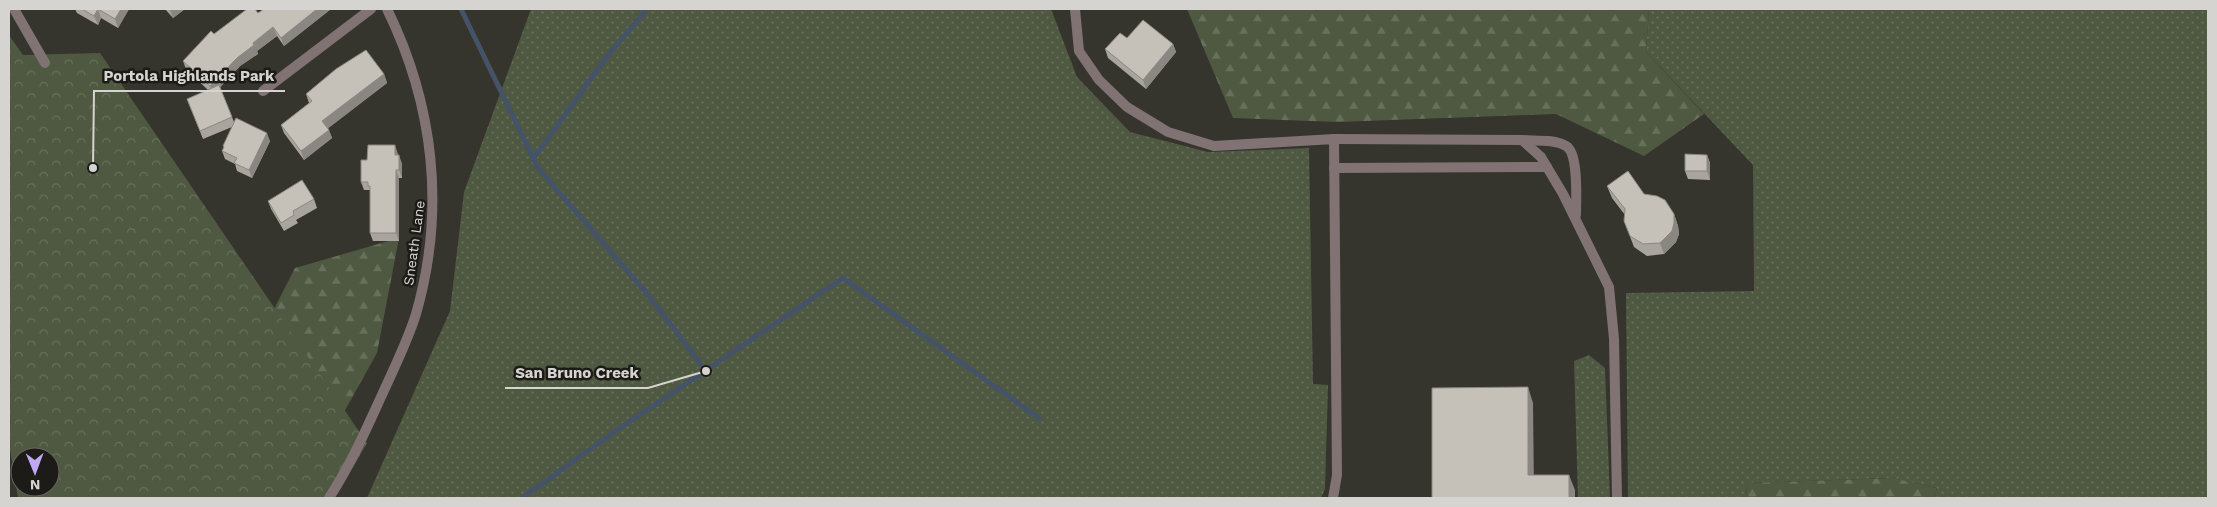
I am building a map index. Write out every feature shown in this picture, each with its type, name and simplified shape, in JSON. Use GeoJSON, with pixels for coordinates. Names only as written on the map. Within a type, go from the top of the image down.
{"type":"FeatureCollection","features":[{"type":"Feature","properties":{"kind":"street"},"geometry":{"type":"LineString","coordinates":[[14,9],[45,63]]}},
{"type":"Feature","properties":{"kind":"street"},"geometry":{"type":"LineString","coordinates":[[262,91],[371,9]]}},
{"type":"Feature","properties":{"kind":"street","name":"Sneath Lane"},"geometry":{"type":"LineString","coordinates":[[329,498],[349,467],[401,354],[426,275],[431,235],[434,194],[431,154],[424,112],[414,72],[401,37],[387,9]]}},
{"type":"Feature","properties":{"kind":"street"},"geometry":{"type":"LineString","coordinates":[[1075,9],[1079,51],[1099,80],[1127,107],[1168,132],[1214,146],[1334,139],[1522,140],[1552,142],[1567,146],[1572,152],[1576,186],[1576,218]]}},
{"type":"Feature","properties":{"kind":"street"},"geometry":{"type":"LineString","coordinates":[[1333,498],[1337,475],[1334,139]]}},
{"type":"Feature","properties":{"kind":"street"},"geometry":{"type":"LineString","coordinates":[[1522,140],[1541,157],[1547,167],[1576,218],[1609,287],[1614,339],[1617,498]]}},
{"type":"Feature","properties":{"kind":"street"},"geometry":{"type":"LineString","coordinates":[[1334,168],[1547,167]]}},
{"type":"Feature","properties":{"kind":"green space"},"geometry":{"type":"Polygon","coordinates":[[[531,9],[1051,9],[1077,77],[1130,132],[1208,152],[1309,148],[1313,384],[1328,385],[1325,489],[1321,498],[367,498],[450,311],[464,192],[531,9]]]}},
{"type":"Feature","properties":{"kind":"green space"},"geometry":{"type":"Polygon","coordinates":[[[1187,9],[1649,9],[1646,52],[1704,114],[1644,156],[1556,114],[1338,122],[1233,118],[1187,9]]]}},
{"type":"Feature","properties":{"kind":"green space"},"geometry":{"type":"Polygon","coordinates":[[[1649,9],[2208,9],[2208,498],[1934,498],[1937,488],[1891,478],[1747,483],[1746,498],[1628,498],[1626,293],[1754,291],[1753,165],[1646,52],[1649,9]]]}},
{"type":"Feature","properties":{"kind":"green space"},"geometry":{"type":"Polygon","coordinates":[[[9,35],[23,55],[100,53],[367,443],[355,464],[330,498],[18,498],[60,497],[60,447],[10,447],[10,449],[9,35]]]}},
{"type":"Feature","properties":{"kind":"green space"},"geometry":{"type":"Polygon","coordinates":[[[399,238],[377,353],[296,498],[125,498],[199,456],[295,268],[399,238]]]}},
{"type":"Feature","properties":{"kind":"green space"},"geometry":{"type":"Polygon","coordinates":[[[1589,355],[1605,368],[1610,498],[1578,498],[1574,361],[1589,355]]]}},
{"type":"Feature","properties":{"kind":"green space"},"geometry":{"type":"Polygon","coordinates":[[[1892,478],[1937,488],[1934,498],[1746,498],[1747,483],[1892,478]]]}},
{"type":"Feature","properties":{"kind":"building"},"geometry":{"type":"Polygon","coordinates":[[[82,9],[98,9],[94,16],[82,9]]]}},
{"type":"Feature","properties":{"kind":"building"},"geometry":{"type":"Polygon","coordinates":[[[98,9],[121,9],[115,19],[98,9]]]}},
{"type":"Feature","properties":{"kind":"building"},"geometry":{"type":"Polygon","coordinates":[[[247,9],[255,9],[258,13],[264,9],[317,9],[281,38],[273,27],[253,43],[254,45],[237,58],[210,86],[183,61],[211,31],[214,34],[247,9]]]}},
{"type":"Feature","properties":{"kind":"building"},"geometry":{"type":"Polygon","coordinates":[[[1143,20],[1173,44],[1143,80],[1105,49],[1120,33],[1127,38],[1143,20]]]}},
{"type":"Feature","properties":{"kind":"building"},"geometry":{"type":"Polygon","coordinates":[[[366,50],[384,74],[322,121],[329,130],[301,151],[281,125],[312,101],[306,94],[336,69],[366,50]]]}},
{"type":"Feature","properties":{"kind":"building"},"geometry":{"type":"Polygon","coordinates":[[[219,85],[232,117],[200,131],[187,99],[219,85]]]}},
{"type":"Feature","properties":{"kind":"building"},"geometry":{"type":"Polygon","coordinates":[[[236,118],[267,133],[249,170],[234,163],[237,158],[222,151],[236,118]]]}},
{"type":"Feature","properties":{"kind":"building"},"geometry":{"type":"Polygon","coordinates":[[[368,145],[395,145],[395,155],[399,155],[399,170],[396,170],[396,233],[370,233],[370,186],[368,186],[368,182],[361,182],[361,160],[367,160],[368,145]]]}},
{"type":"Feature","properties":{"kind":"building"},"geometry":{"type":"Polygon","coordinates":[[[1685,154],[1707,155],[1707,171],[1685,171],[1685,154]]]}},
{"type":"Feature","properties":{"kind":"building"},"geometry":{"type":"Polygon","coordinates":[[[1628,171],[1644,194],[1657,196],[1665,200],[1674,214],[1672,231],[1660,243],[1643,244],[1630,236],[1624,221],[1625,209],[1607,186],[1628,171]]]}},
{"type":"Feature","properties":{"kind":"building"},"geometry":{"type":"Polygon","coordinates":[[[302,180],[314,199],[293,211],[294,215],[281,223],[268,201],[302,180]]]}},
{"type":"Feature","properties":{"kind":"building"},"geometry":{"type":"Polygon","coordinates":[[[1528,387],[1528,475],[1569,475],[1569,498],[1432,498],[1432,388],[1528,387]]]}},
{"type":"Feature","properties":{"kind":"waterway"},"geometry":{"type":"LineString","coordinates":[[461,9],[538,168],[649,296],[706,371]]}},
{"type":"Feature","properties":{"kind":"waterway"},"geometry":{"type":"LineString","coordinates":[[533,159],[605,59],[647,9]]}},
{"type":"Feature","properties":{"kind":"waterway"},"geometry":{"type":"LineString","coordinates":[[522,498],[617,430],[843,278],[1039,418]]}},
{"type":"Feature","properties":{"kind":"place","name":"Portola Highlands Park"},"geometry":{"type":"Point","coordinates":[93,168]}},
{"type":"Feature","properties":{"kind":"place","name":"San Bruno Creek"},"geometry":{"type":"Point","coordinates":[706,371]}}]}
